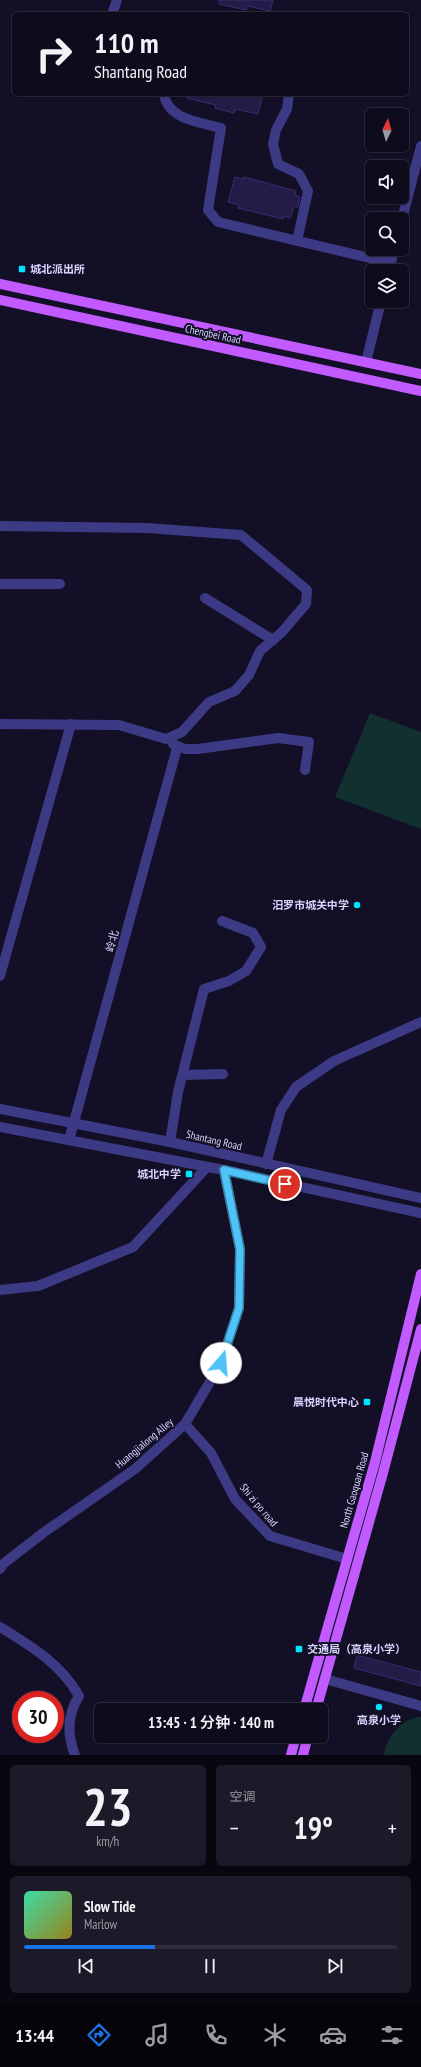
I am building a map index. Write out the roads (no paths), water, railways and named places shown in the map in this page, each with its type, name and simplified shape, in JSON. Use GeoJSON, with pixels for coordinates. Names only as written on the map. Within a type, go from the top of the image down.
{"type":"FeatureCollection","features":[{"type":"Feature","properties":{"kind":"main road","name":"Chengbei Road"},"geometry":{"type":"LineString","coordinates":[[0,284],[421,374]]}},
{"type":"Feature","properties":{"kind":"main road","name":"Chengbei Road"},"geometry":{"type":"LineString","coordinates":[[0,300],[421,391]]}},
{"type":"Feature","properties":{"kind":"main road","name":"North Gaoquan Road"},"geometry":{"type":"LineString","coordinates":[[306,1703],[374,1462],[421,1274]]}},
{"type":"Feature","properties":{"kind":"main road","name":"North Gaoquan Road"},"geometry":{"type":"LineString","coordinates":[[318,1703],[383,1473],[421,1329]]}},
{"type":"Feature","properties":{"kind":"main road"},"geometry":{"type":"LineString","coordinates":[[291,1755],[294,1743]]}},
{"type":"Feature","properties":{"kind":"main road"},"geometry":{"type":"LineString","coordinates":[[303,1755],[306,1743]]}},
{"type":"Feature","properties":{"kind":"street"},"geometry":{"type":"LineString","coordinates":[[113,12],[117,0]]}},
{"type":"Feature","properties":{"kind":"street"},"geometry":{"type":"LineString","coordinates":[[164,96],[165,102],[178,116],[222,128],[208,210],[218,222],[297,241],[379,264]]}},
{"type":"Feature","properties":{"kind":"street"},"geometry":{"type":"LineString","coordinates":[[289,96],[287,109],[276,130],[274,144],[278,164],[299,174],[308,191],[297,241]]}},
{"type":"Feature","properties":{"kind":"street"},"geometry":{"type":"LineString","coordinates":[[404,212],[421,146]]}},
{"type":"Feature","properties":{"kind":"street"},"geometry":{"type":"LineString","coordinates":[[366,362],[379,308]]}},
{"type":"Feature","properties":{"kind":"street"},"geometry":{"type":"LineString","coordinates":[[0,526],[147,528],[241,535],[307,590],[306,604],[273,640],[260,651],[249,675],[235,691],[209,702],[182,732],[166,739]]}},
{"type":"Feature","properties":{"kind":"street"},"geometry":{"type":"LineString","coordinates":[[0,584],[60,584]]}},
{"type":"Feature","properties":{"kind":"street"},"geometry":{"type":"LineString","coordinates":[[204,598],[273,640]]}},
{"type":"Feature","properties":{"kind":"street"},"geometry":{"type":"LineString","coordinates":[[0,724],[119,725],[166,739],[177,748],[185,749],[205,749],[220,747],[237,742],[278,738],[309,742],[305,770]]}},
{"type":"Feature","properties":{"kind":"street"},"geometry":{"type":"LineString","coordinates":[[0,976],[71,724]]}},
{"type":"Feature","properties":{"kind":"street","name":"岭北"},"geometry":{"type":"LineString","coordinates":[[69,1140],[76,1123],[177,748]]}},
{"type":"Feature","properties":{"kind":"street"},"geometry":{"type":"LineString","coordinates":[[170,1142],[182,1075],[204,989],[229,981],[246,971],[261,947],[252,933],[222,921]]}},
{"type":"Feature","properties":{"kind":"street"},"geometry":{"type":"LineString","coordinates":[[266,1164],[281,1110],[296,1087],[334,1061],[421,1022]]}},
{"type":"Feature","properties":{"kind":"street"},"geometry":{"type":"LineString","coordinates":[[182,1075],[223,1074]]}},
{"type":"Feature","properties":{"kind":"street","name":"Shantang Road"},"geometry":{"type":"LineString","coordinates":[[0,1109],[170,1142],[421,1198]]}},
{"type":"Feature","properties":{"kind":"street"},"geometry":{"type":"LineString","coordinates":[[0,1127],[224,1170],[421,1213]]}},
{"type":"Feature","properties":{"kind":"street"},"geometry":{"type":"LineString","coordinates":[[0,1290],[38,1286],[133,1247],[207,1167]]}},
{"type":"Feature","properties":{"kind":"street","name":"Huangjialong Alley"},"geometry":{"type":"LineString","coordinates":[[0,1569],[3,1564],[43,1533],[134,1469],[185,1424],[221,1363],[239,1308],[240,1249],[224,1170]]}},
{"type":"Feature","properties":{"kind":"street","name":"Shi zi po road"},"geometry":{"type":"LineString","coordinates":[[185,1424],[211,1453],[236,1499],[270,1536],[347,1559]]}},
{"type":"Feature","properties":{"kind":"street"},"geometry":{"type":"LineString","coordinates":[[0,1627],[37,1650],[70,1680],[79,1696],[73,1706],[69,1723],[70,1742],[75,1755]]}},
{"type":"Feature","properties":{"kind":"street"},"geometry":{"type":"LineString","coordinates":[[325,1679],[421,1706]]}},
{"type":"Feature","properties":{"kind":"place","name":"城北派出所"},"geometry":{"type":"Point","coordinates":[22,269]}},
{"type":"Feature","properties":{"kind":"place","name":"汨罗市城关中学"},"geometry":{"type":"Point","coordinates":[357,905]}},
{"type":"Feature","properties":{"kind":"place","name":"城北中学"},"geometry":{"type":"Point","coordinates":[189,1174]}},
{"type":"Feature","properties":{"kind":"place","name":"晨悦时代中心"},"geometry":{"type":"Point","coordinates":[367,1402]}},
{"type":"Feature","properties":{"kind":"place","name":"交通局（高泉小学）"},"geometry":{"type":"Point","coordinates":[299,1649]}},
{"type":"Feature","properties":{"kind":"place","name":"高泉小学"},"geometry":{"type":"Point","coordinates":[379,1707]}}]}
